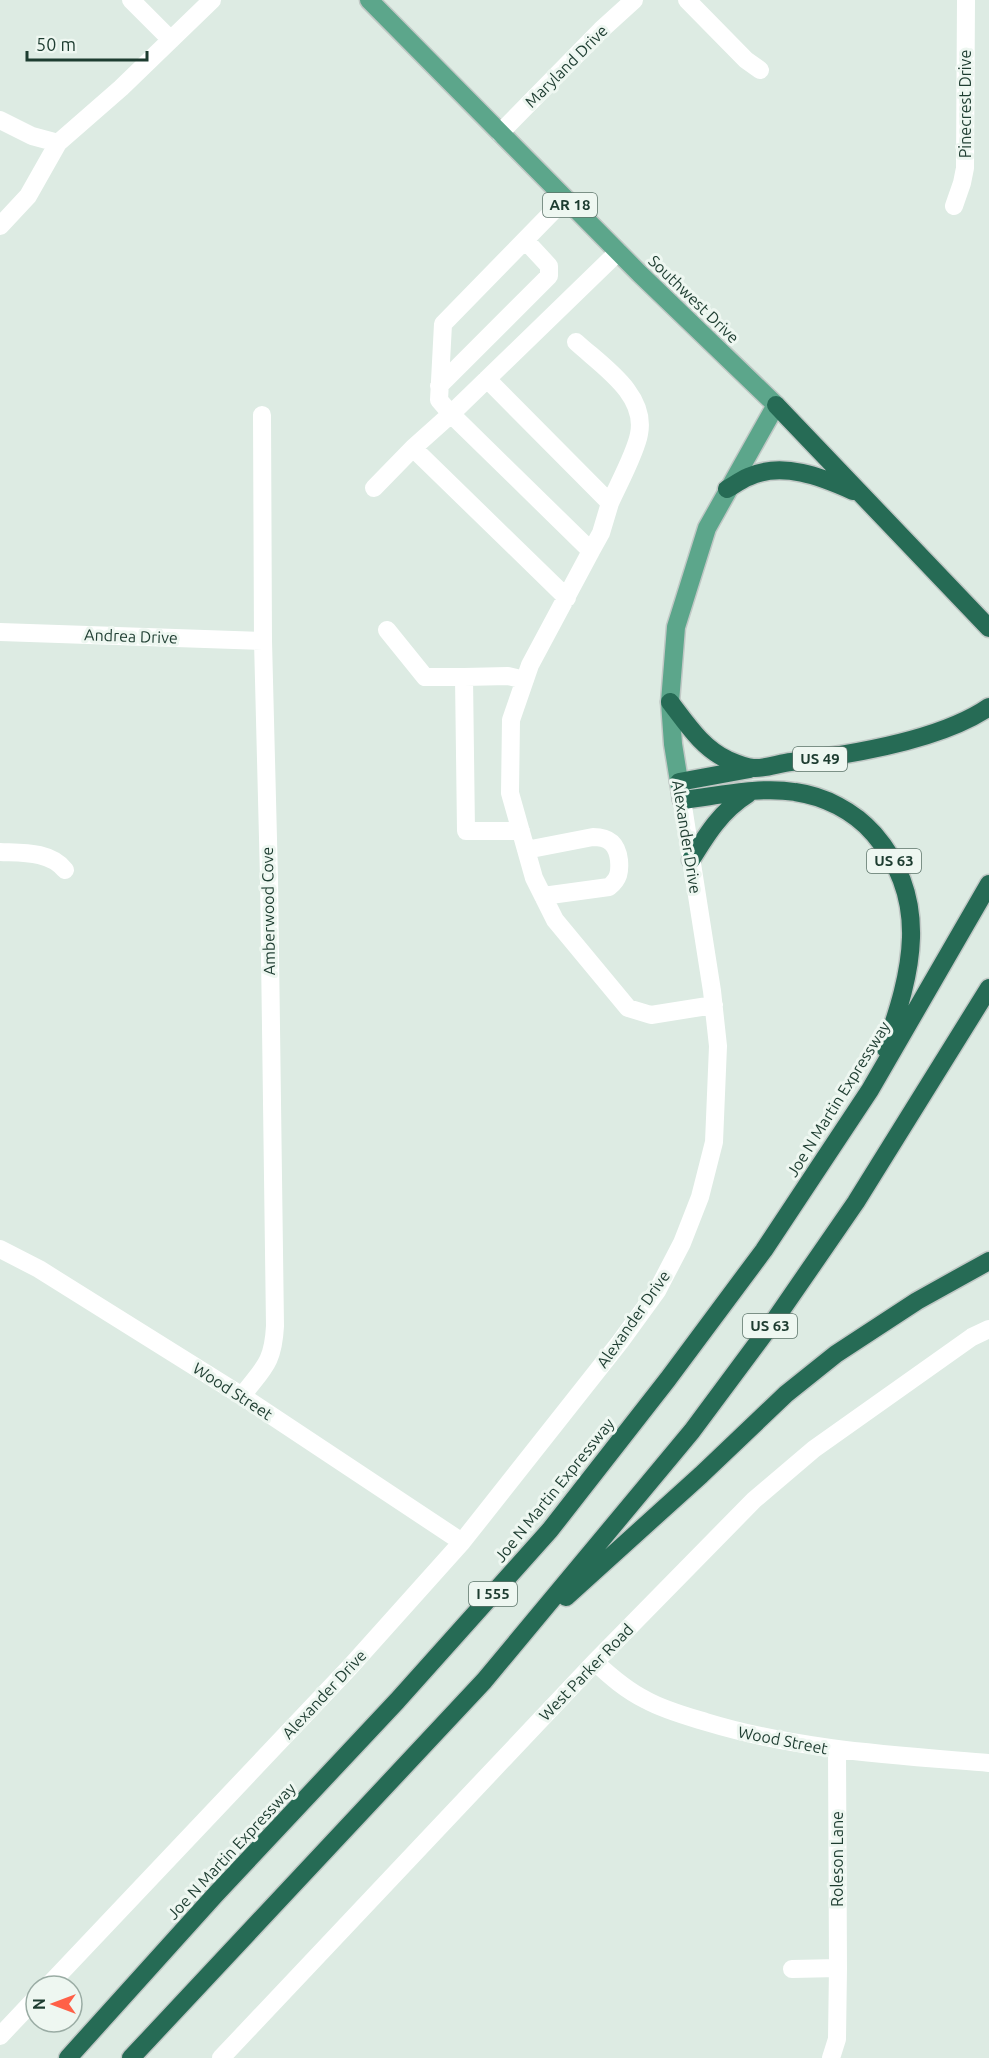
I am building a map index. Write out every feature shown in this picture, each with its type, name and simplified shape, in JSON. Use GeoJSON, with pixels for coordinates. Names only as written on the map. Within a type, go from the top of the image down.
{"type":"FeatureCollection","features":[{"type":"Feature","properties":{"kind":"highway","name":"Southwest Drive"},"geometry":{"type":"LineString","coordinates":[[776,405],[985,624]]}},
{"type":"Feature","properties":{"kind":"highway"},"geometry":{"type":"LineString","coordinates":[[728,489],[750,476],[786,471],[812,475],[861,494]]}},
{"type":"Feature","properties":{"kind":"highway","name":"US 49"},"geometry":{"type":"LineString","coordinates":[[670,702],[704,744],[728,760],[755,768]]}},
{"type":"Feature","properties":{"kind":"highway","name":"US 49"},"geometry":{"type":"LineString","coordinates":[[679,782],[876,748],[930,734],[989,707]]}},
{"type":"Feature","properties":{"kind":"highway","name":"US 63"},"geometry":{"type":"LineString","coordinates":[[681,800],[767,790],[818,796],[851,813],[869,828],[893,860],[904,884],[911,920],[910,963],[899,1007],[870,1090]]}},
{"type":"Feature","properties":{"kind":"highway"},"geometry":{"type":"LineString","coordinates":[[691,860],[716,820],[727,808],[750,792]]}},
{"type":"Feature","properties":{"kind":"highway","name":"Joe N Martin Expressway"},"geometry":{"type":"LineString","coordinates":[[68,2058],[215,1895],[397,1701],[550,1530],[668,1379],[764,1250],[870,1090],[989,884]]}},
{"type":"Feature","properties":{"kind":"highway","name":"US 63"},"geometry":{"type":"LineString","coordinates":[[518,1641],[692,1431],[776,1318],[856,1202],[989,988]]}},
{"type":"Feature","properties":{"kind":"highway"},"geometry":{"type":"LineString","coordinates":[[130,2058],[400,1772],[518,1641],[701,1475],[786,1394],[836,1354],[908,1307],[989,1261]]}},
{"type":"Feature","properties":{"kind":"main road","name":"Southwest Drive"},"geometry":{"type":"LineString","coordinates":[[369,0],[618,252],[776,405]]}},
{"type":"Feature","properties":{"kind":"main road","name":"Alexander Drive"},"geometry":{"type":"LineString","coordinates":[[681,800],[670,702],[676,627],[707,528],[776,405]]}},
{"type":"Feature","properties":{"kind":"street"},"geometry":{"type":"LineString","coordinates":[[131,0],[171,40]]}},
{"type":"Feature","properties":{"kind":"street"},"geometry":{"type":"LineString","coordinates":[[0,226],[28,196],[58,143],[121,88],[212,0]]}},
{"type":"Feature","properties":{"kind":"street","name":"Maryland Drive"},"geometry":{"type":"LineString","coordinates":[[500,133],[601,30],[634,0]]}},
{"type":"Feature","properties":{"kind":"street"},"geometry":{"type":"LineString","coordinates":[[687,0],[746,60],[760,70]]}},
{"type":"Feature","properties":{"kind":"street","name":"Pinecrest Drive"},"geometry":{"type":"LineString","coordinates":[[954,206],[962,183],[964,168],[966,0]]}},
{"type":"Feature","properties":{"kind":"street"},"geometry":{"type":"LineString","coordinates":[[0,120],[32,136],[58,143]]}},
{"type":"Feature","properties":{"kind":"street"},"geometry":{"type":"LineString","coordinates":[[565,199],[442,324],[439,400],[591,551]]}},
{"type":"Feature","properties":{"kind":"street"},"geometry":{"type":"LineString","coordinates":[[439,386],[549,276],[549,266],[525,240]]}},
{"type":"Feature","properties":{"kind":"street"},"geometry":{"type":"LineString","coordinates":[[374,488],[618,252]]}},
{"type":"Feature","properties":{"kind":"street"},"geometry":{"type":"LineString","coordinates":[[576,342],[629,392],[639,409],[639,434],[610,503],[601,533],[530,665],[511,720],[510,793],[521,831],[533,848],[534,878],[550,896],[555,920],[628,1008],[651,1015],[714,1005]]}},
{"type":"Feature","properties":{"kind":"street"},"geometry":{"type":"LineString","coordinates":[[487,379],[610,503]]}},
{"type":"Feature","properties":{"kind":"street","name":"Amberwood Cove"},"geometry":{"type":"LineString","coordinates":[[242,1396],[267,1365],[274,1347],[275,1326],[269,878],[263,641],[262,415]]}},
{"type":"Feature","properties":{"kind":"street"},"geometry":{"type":"LineString","coordinates":[[413,448],[567,598]]}},
{"type":"Feature","properties":{"kind":"street"},"geometry":{"type":"LineString","coordinates":[[387,630],[425,676],[508,676],[525,680]]}},
{"type":"Feature","properties":{"kind":"street","name":"Andrea Drive"},"geometry":{"type":"LineString","coordinates":[[0,632],[263,641]]}},
{"type":"Feature","properties":{"kind":"street"},"geometry":{"type":"LineString","coordinates":[[464,677],[466,831],[521,831]]}},
{"type":"Feature","properties":{"kind":"street","name":"Alexander Drive"},"geometry":{"type":"LineString","coordinates":[[59,1974],[350,1667],[462,1542],[620,1342],[657,1291],[682,1243],[700,1197],[714,1142],[718,1046],[714,1005],[681,800]]}},
{"type":"Feature","properties":{"kind":"street"},"geometry":{"type":"LineString","coordinates":[[533,848],[603,837],[614,843],[618,850],[620,872],[615,882],[609,887],[550,896]]}},
{"type":"Feature","properties":{"kind":"street"},"geometry":{"type":"LineString","coordinates":[[0,852],[32,853],[56,861],[65,870]]}},
{"type":"Feature","properties":{"kind":"street","name":"Wood Street"},"geometry":{"type":"LineString","coordinates":[[0,1250],[39,1269],[242,1396],[462,1542]]}},
{"type":"Feature","properties":{"kind":"street","name":"West Parker Road"},"geometry":{"type":"LineString","coordinates":[[221,2058],[595,1662],[754,1500],[805,1456],[972,1337],[989,1329]]}},
{"type":"Feature","properties":{"kind":"street","name":"Wood Street"},"geometry":{"type":"LineString","coordinates":[[595,1662],[615,1681],[646,1701],[735,1731],[837,1750],[989,1763]]}},
{"type":"Feature","properties":{"kind":"street","name":"Roleson Lane"},"geometry":{"type":"LineString","coordinates":[[831,2058],[837,2040],[837,1750]]}},
{"type":"Feature","properties":{"kind":"street"},"geometry":{"type":"LineString","coordinates":[[792,1969],[838,1968]]}},
{"type":"Feature","properties":{"kind":"street"},"geometry":{"type":"LineString","coordinates":[[0,2036],[24,2011]]}}]}
